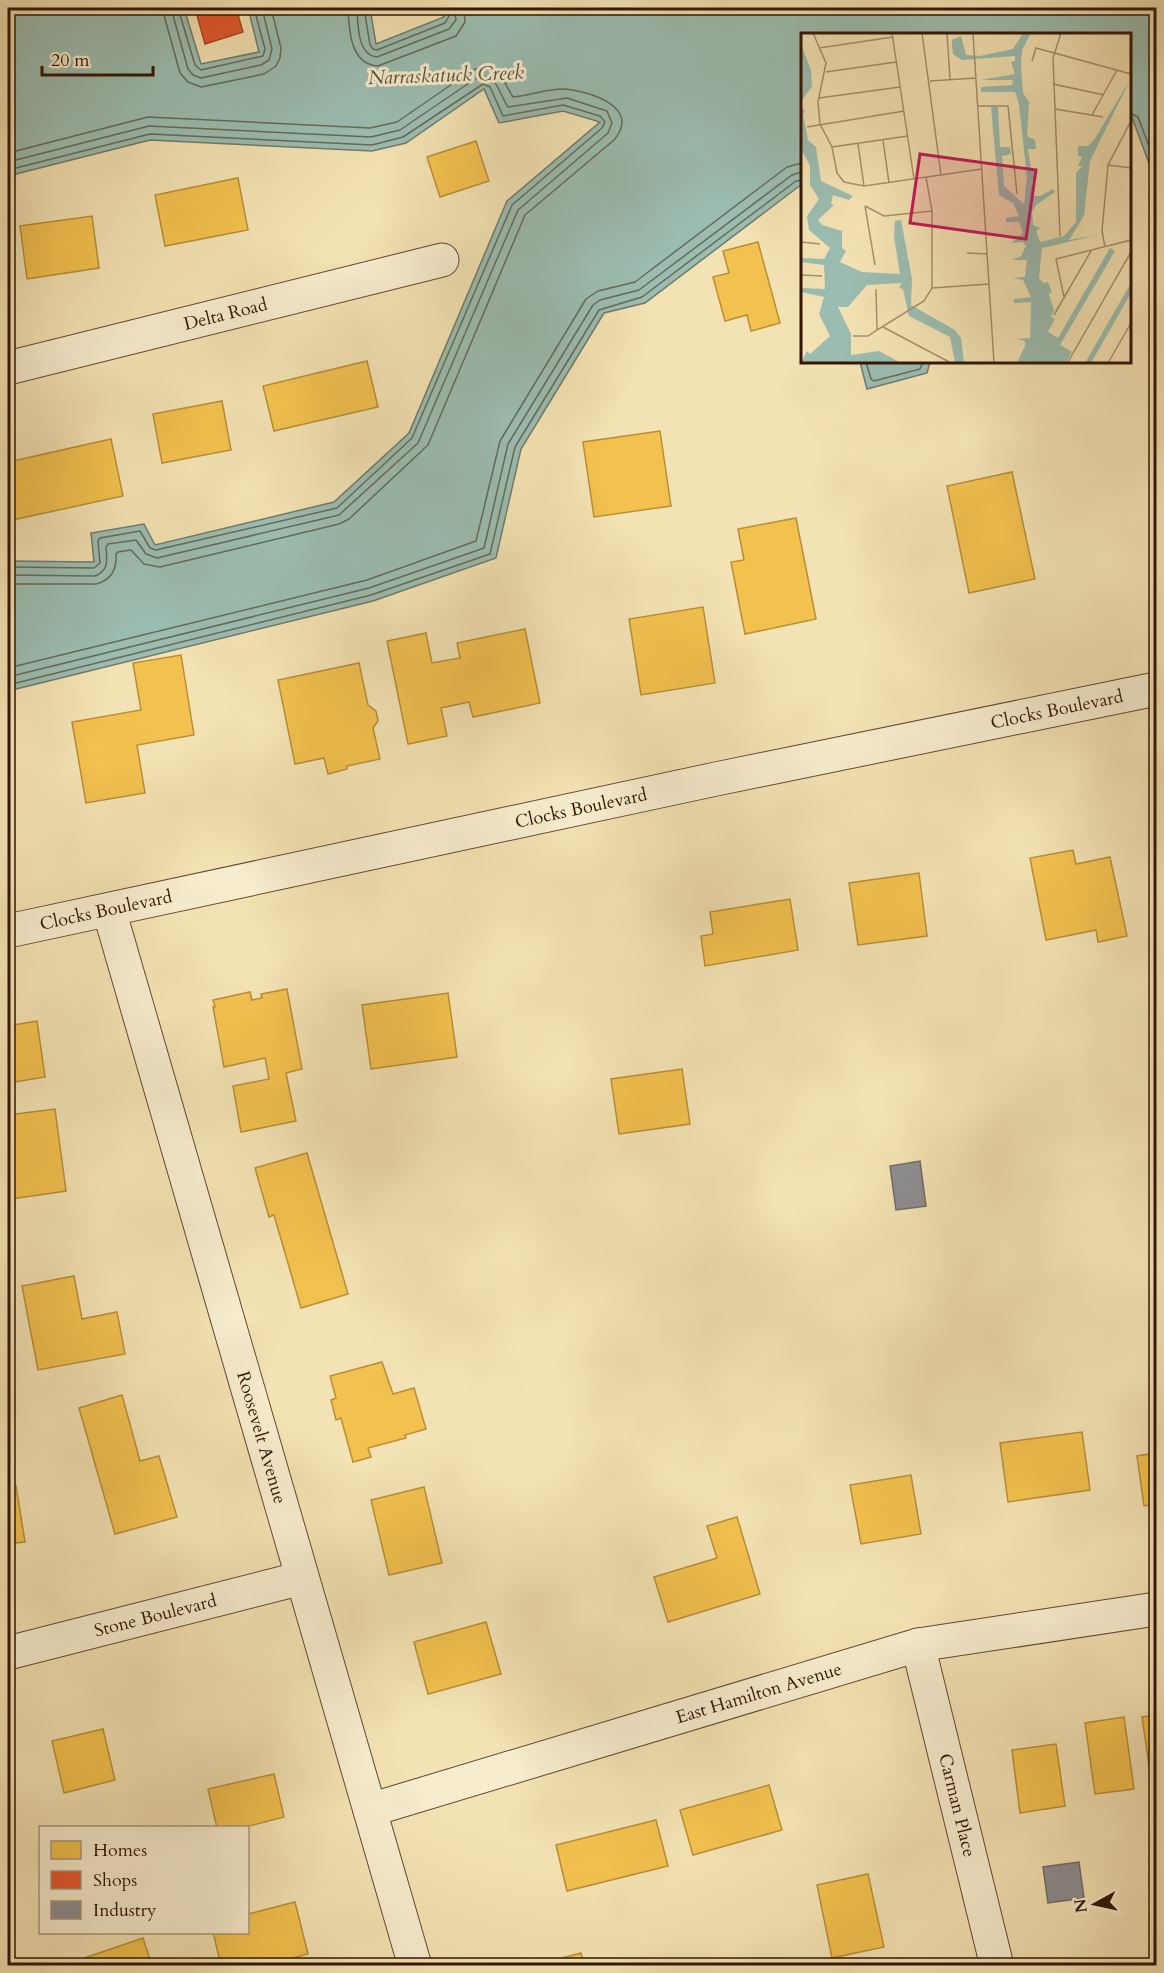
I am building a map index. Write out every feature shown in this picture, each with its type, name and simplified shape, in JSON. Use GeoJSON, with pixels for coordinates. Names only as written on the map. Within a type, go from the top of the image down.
{"type":"FeatureCollection","features":[{"type":"Feature","properties":{"kind":"street","name":"Delta Road"},"geometry":{"type":"LineString","coordinates":[[8,368],[442,260]]}},
{"type":"Feature","properties":{"kind":"street","name":"Clocks Boulevard"},"geometry":{"type":"LineString","coordinates":[[8,931],[716,779],[1156,689]]}},
{"type":"Feature","properties":{"kind":"street","name":"Roosevelt Avenue"},"geometry":{"type":"LineString","coordinates":[[109,910],[415,1965]]}},
{"type":"Feature","properties":{"kind":"street","name":"Stone Boulevard"},"geometry":{"type":"LineString","coordinates":[[8,1653],[302,1578]]}},
{"type":"Feature","properties":{"kind":"street","name":"East Hamilton Avenue"},"geometry":{"type":"LineString","coordinates":[[370,1810],[918,1645],[1156,1609]]}},
{"type":"Feature","properties":{"kind":"street","name":"Carman Place"},"geometry":{"type":"LineString","coordinates":[[918,1645],[997,1965]]}},
{"type":"Feature","properties":{"kind":"water","name":"Narraskatuck Creek"},"geometry":{"type":"Polygon","coordinates":[[[8,8],[184,8],[201,64],[259,52],[248,8],[370,8],[376,44],[444,17],[437,8],[1156,8],[1156,182],[1131,115],[1131,33],[801,33],[801,185],[645,303],[604,313],[521,449],[496,558],[373,601],[8,691],[8,561],[94,562],[91,533],[144,524],[155,545],[334,502],[409,433],[507,201],[600,122],[563,111],[499,123],[484,89],[406,143],[372,151],[150,140],[8,176],[8,8]]]}},
{"type":"Feature","properties":{"kind":"water"},"geometry":{"type":"Polygon","coordinates":[[[860,363],[930,363],[927,373],[867,389],[860,363]]]}},
{"type":"Feature","properties":{"kind":"building: Homes"},"geometry":{"type":"Polygon","coordinates":[[[476,141],[489,181],[440,197],[427,157],[476,141]]]}},
{"type":"Feature","properties":{"kind":"building: Homes"},"geometry":{"type":"Polygon","coordinates":[[[238,178],[248,230],[165,246],[155,195],[238,178]]]}},
{"type":"Feature","properties":{"kind":"building: Homes"},"geometry":{"type":"Polygon","coordinates":[[[92,216],[99,268],[27,279],[20,226],[92,216]]]}},
{"type":"Feature","properties":{"kind":"building: Homes"},"geometry":{"type":"Polygon","coordinates":[[[758,242],[780,323],[751,331],[747,315],[725,321],[713,277],[729,273],[723,251],[758,242]]]}},
{"type":"Feature","properties":{"kind":"building: Homes"},"geometry":{"type":"Polygon","coordinates":[[[367,361],[378,407],[274,431],[263,386],[367,361]]]}},
{"type":"Feature","properties":{"kind":"building: Homes"},"geometry":{"type":"Polygon","coordinates":[[[222,401],[231,450],[162,463],[153,414],[222,401]]]}},
{"type":"Feature","properties":{"kind":"building: Homes"},"geometry":{"type":"Polygon","coordinates":[[[660,431],[671,506],[594,517],[583,442],[660,431]]]}},
{"type":"Feature","properties":{"kind":"building: Homes"},"geometry":{"type":"Polygon","coordinates":[[[111,439],[123,496],[8,521],[8,462],[111,439]]]}},
{"type":"Feature","properties":{"kind":"building: Homes"},"geometry":{"type":"Polygon","coordinates":[[[1012,472],[1035,579],[969,593],[947,486],[1012,472]]]}},
{"type":"Feature","properties":{"kind":"building: Homes"},"geometry":{"type":"Polygon","coordinates":[[[796,518],[816,619],[745,634],[731,562],[744,560],[738,529],[796,518]]]}},
{"type":"Feature","properties":{"kind":"building: Homes"},"geometry":{"type":"Polygon","coordinates":[[[703,607],[715,683],[641,695],[629,619],[703,607]]]}},
{"type":"Feature","properties":{"kind":"building: Homes"},"geometry":{"type":"Polygon","coordinates":[[[525,629],[540,703],[473,717],[469,702],[441,708],[447,736],[408,744],[387,641],[426,633],[432,663],[460,658],[457,643],[525,629]]]}},
{"type":"Feature","properties":{"kind":"building: Homes"},"geometry":{"type":"Polygon","coordinates":[[[181,655],[194,735],[137,745],[145,793],[86,803],[72,722],[141,710],[133,663],[181,655]]]}},
{"type":"Feature","properties":{"kind":"building: Homes"},"geometry":{"type":"Polygon","coordinates":[[[359,663],[368,705],[376,711],[378,721],[373,728],[380,759],[347,766],[347,769],[328,774],[324,758],[295,764],[278,680],[359,663]]]}},
{"type":"Feature","properties":{"kind":"building: Homes"},"geometry":{"type":"Polygon","coordinates":[[[1073,850],[1076,864],[1110,857],[1127,936],[1098,942],[1096,930],[1046,940],[1030,858],[1073,850]]]}},
{"type":"Feature","properties":{"kind":"building: Homes"},"geometry":{"type":"Polygon","coordinates":[[[919,873],[927,936],[858,945],[849,883],[919,873]]]}},
{"type":"Feature","properties":{"kind":"building: Homes"},"geometry":{"type":"Polygon","coordinates":[[[790,899],[798,950],[705,966],[701,936],[713,934],[710,912],[790,899]]]}},
{"type":"Feature","properties":{"kind":"building: Homes"},"geometry":{"type":"Polygon","coordinates":[[[287,989],[302,1069],[286,1073],[296,1121],[241,1132],[233,1086],[269,1079],[265,1058],[224,1067],[213,1000],[250,992],[252,1000],[262,998],[261,994],[287,989]]]}},
{"type":"Feature","properties":{"kind":"building: Homes"},"geometry":{"type":"Polygon","coordinates":[[[448,993],[457,1057],[371,1069],[362,1005],[448,993]]]}},
{"type":"Feature","properties":{"kind":"building: Homes"},"geometry":{"type":"Polygon","coordinates":[[[37,1021],[45,1077],[8,1083],[8,1026],[37,1021]]]}},
{"type":"Feature","properties":{"kind":"building: Homes"},"geometry":{"type":"Polygon","coordinates":[[[682,1069],[690,1124],[619,1134],[611,1079],[682,1069]]]}},
{"type":"Feature","properties":{"kind":"building: Homes"},"geometry":{"type":"Polygon","coordinates":[[[1151,1085],[1156,1085],[1156,1120],[1151,1085]]]}},
{"type":"Feature","properties":{"kind":"building: Homes"},"geometry":{"type":"Polygon","coordinates":[[[55,1109],[66,1191],[12,1199],[8,1167],[8,1115],[55,1109]]]}},
{"type":"Feature","properties":{"kind":"building: Homes"},"geometry":{"type":"Polygon","coordinates":[[[307,1153],[348,1294],[301,1308],[274,1215],[269,1217],[255,1168],[307,1153]]]}},
{"type":"Feature","properties":{"kind":"building: Homes"},"geometry":{"type":"Polygon","coordinates":[[[74,1276],[82,1319],[117,1312],[125,1354],[38,1370],[22,1286],[74,1276]]]}},
{"type":"Feature","properties":{"kind":"building: Homes"},"geometry":{"type":"Polygon","coordinates":[[[382,1362],[393,1394],[414,1388],[426,1429],[405,1435],[406,1438],[368,1448],[371,1457],[353,1462],[341,1418],[336,1420],[331,1400],[336,1398],[330,1376],[382,1362]]]}},
{"type":"Feature","properties":{"kind":"building: Homes"},"geometry":{"type":"Polygon","coordinates":[[[122,1395],[140,1461],[159,1456],[177,1517],[115,1534],[79,1408],[122,1395]]]}},
{"type":"Feature","properties":{"kind":"building: Homes"},"geometry":{"type":"Polygon","coordinates":[[[1082,1432],[1090,1490],[1008,1502],[1000,1443],[1082,1432]]]}},
{"type":"Feature","properties":{"kind":"building: Homes"},"geometry":{"type":"Polygon","coordinates":[[[1156,1453],[1156,1504],[1144,1506],[1137,1456],[1156,1453]]]}},
{"type":"Feature","properties":{"kind":"building: Homes"},"geometry":{"type":"Polygon","coordinates":[[[911,1475],[921,1534],[861,1544],[850,1485],[911,1475]]]}},
{"type":"Feature","properties":{"kind":"building: Homes"},"geometry":{"type":"Polygon","coordinates":[[[16,1486],[25,1542],[8,1544],[8,1488],[16,1486]]]}},
{"type":"Feature","properties":{"kind":"building: Homes"},"geometry":{"type":"Polygon","coordinates":[[[424,1487],[442,1563],[389,1575],[371,1500],[424,1487]]]}},
{"type":"Feature","properties":{"kind":"building: Homes"},"geometry":{"type":"Polygon","coordinates":[[[737,1517],[760,1594],[668,1622],[654,1577],[717,1558],[707,1526],[737,1517]]]}},
{"type":"Feature","properties":{"kind":"building: Homes"},"geometry":{"type":"Polygon","coordinates":[[[486,1622],[501,1674],[428,1694],[414,1642],[486,1622]]]}},
{"type":"Feature","properties":{"kind":"building: Homes"},"geometry":{"type":"Polygon","coordinates":[[[1156,1715],[1156,1800],[1154,1800],[1142,1717],[1156,1715]]]}},
{"type":"Feature","properties":{"kind":"building: Homes"},"geometry":{"type":"Polygon","coordinates":[[[1124,1717],[1134,1789],[1095,1794],[1085,1723],[1124,1717]]]}},
{"type":"Feature","properties":{"kind":"building: Homes"},"geometry":{"type":"Polygon","coordinates":[[[103,1729],[115,1780],[64,1793],[52,1741],[103,1729]]]}},
{"type":"Feature","properties":{"kind":"building: Homes"},"geometry":{"type":"Polygon","coordinates":[[[1056,1744],[1065,1806],[1020,1813],[1012,1750],[1056,1744]]]}},
{"type":"Feature","properties":{"kind":"building: Homes"},"geometry":{"type":"Polygon","coordinates":[[[274,1774],[284,1817],[249,1826],[217,1826],[208,1789],[274,1774]]]}},
{"type":"Feature","properties":{"kind":"building: Homes"},"geometry":{"type":"Polygon","coordinates":[[[769,1785],[782,1830],[693,1855],[680,1810],[769,1785]]]}},
{"type":"Feature","properties":{"kind":"building: Homes"},"geometry":{"type":"Polygon","coordinates":[[[656,1820],[668,1866],[567,1891],[556,1845],[656,1820]]]}},
{"type":"Feature","properties":{"kind":"building: Homes"},"geometry":{"type":"Polygon","coordinates":[[[868,1874],[884,1947],[832,1958],[817,1885],[868,1874]]]}},
{"type":"Feature","properties":{"kind":"building: Homes"},"geometry":{"type":"Polygon","coordinates":[[[295,1902],[308,1954],[262,1966],[221,1966],[213,1934],[249,1934],[249,1914],[295,1902]]]}},
{"type":"Feature","properties":{"kind":"building: Homes"},"geometry":{"type":"Polygon","coordinates":[[[143,1938],[152,1966],[64,1965],[143,1938]]]}},
{"type":"Feature","properties":{"kind":"building: Homes"},"geometry":{"type":"Polygon","coordinates":[[[581,1953],[584,1966],[532,1966],[581,1953]]]}},
{"type":"Feature","properties":{"kind":"building: Homes"},"geometry":{"type":"Polygon","coordinates":[[[29,1959],[31,1966],[8,1966],[8,1964],[29,1959]]]}},
{"type":"Feature","properties":{"kind":"building: Shops"},"geometry":{"type":"Polygon","coordinates":[[[195,8],[236,8],[243,32],[205,44],[195,8]]]}},
{"type":"Feature","properties":{"kind":"building: Industry"},"geometry":{"type":"Polygon","coordinates":[[[920,1161],[926,1206],[896,1210],[890,1166],[920,1161]]]}},
{"type":"Feature","properties":{"kind":"building: Industry"},"geometry":{"type":"Polygon","coordinates":[[[1079,1862],[1084,1898],[1048,1903],[1043,1867],[1079,1862]]]}}]}
